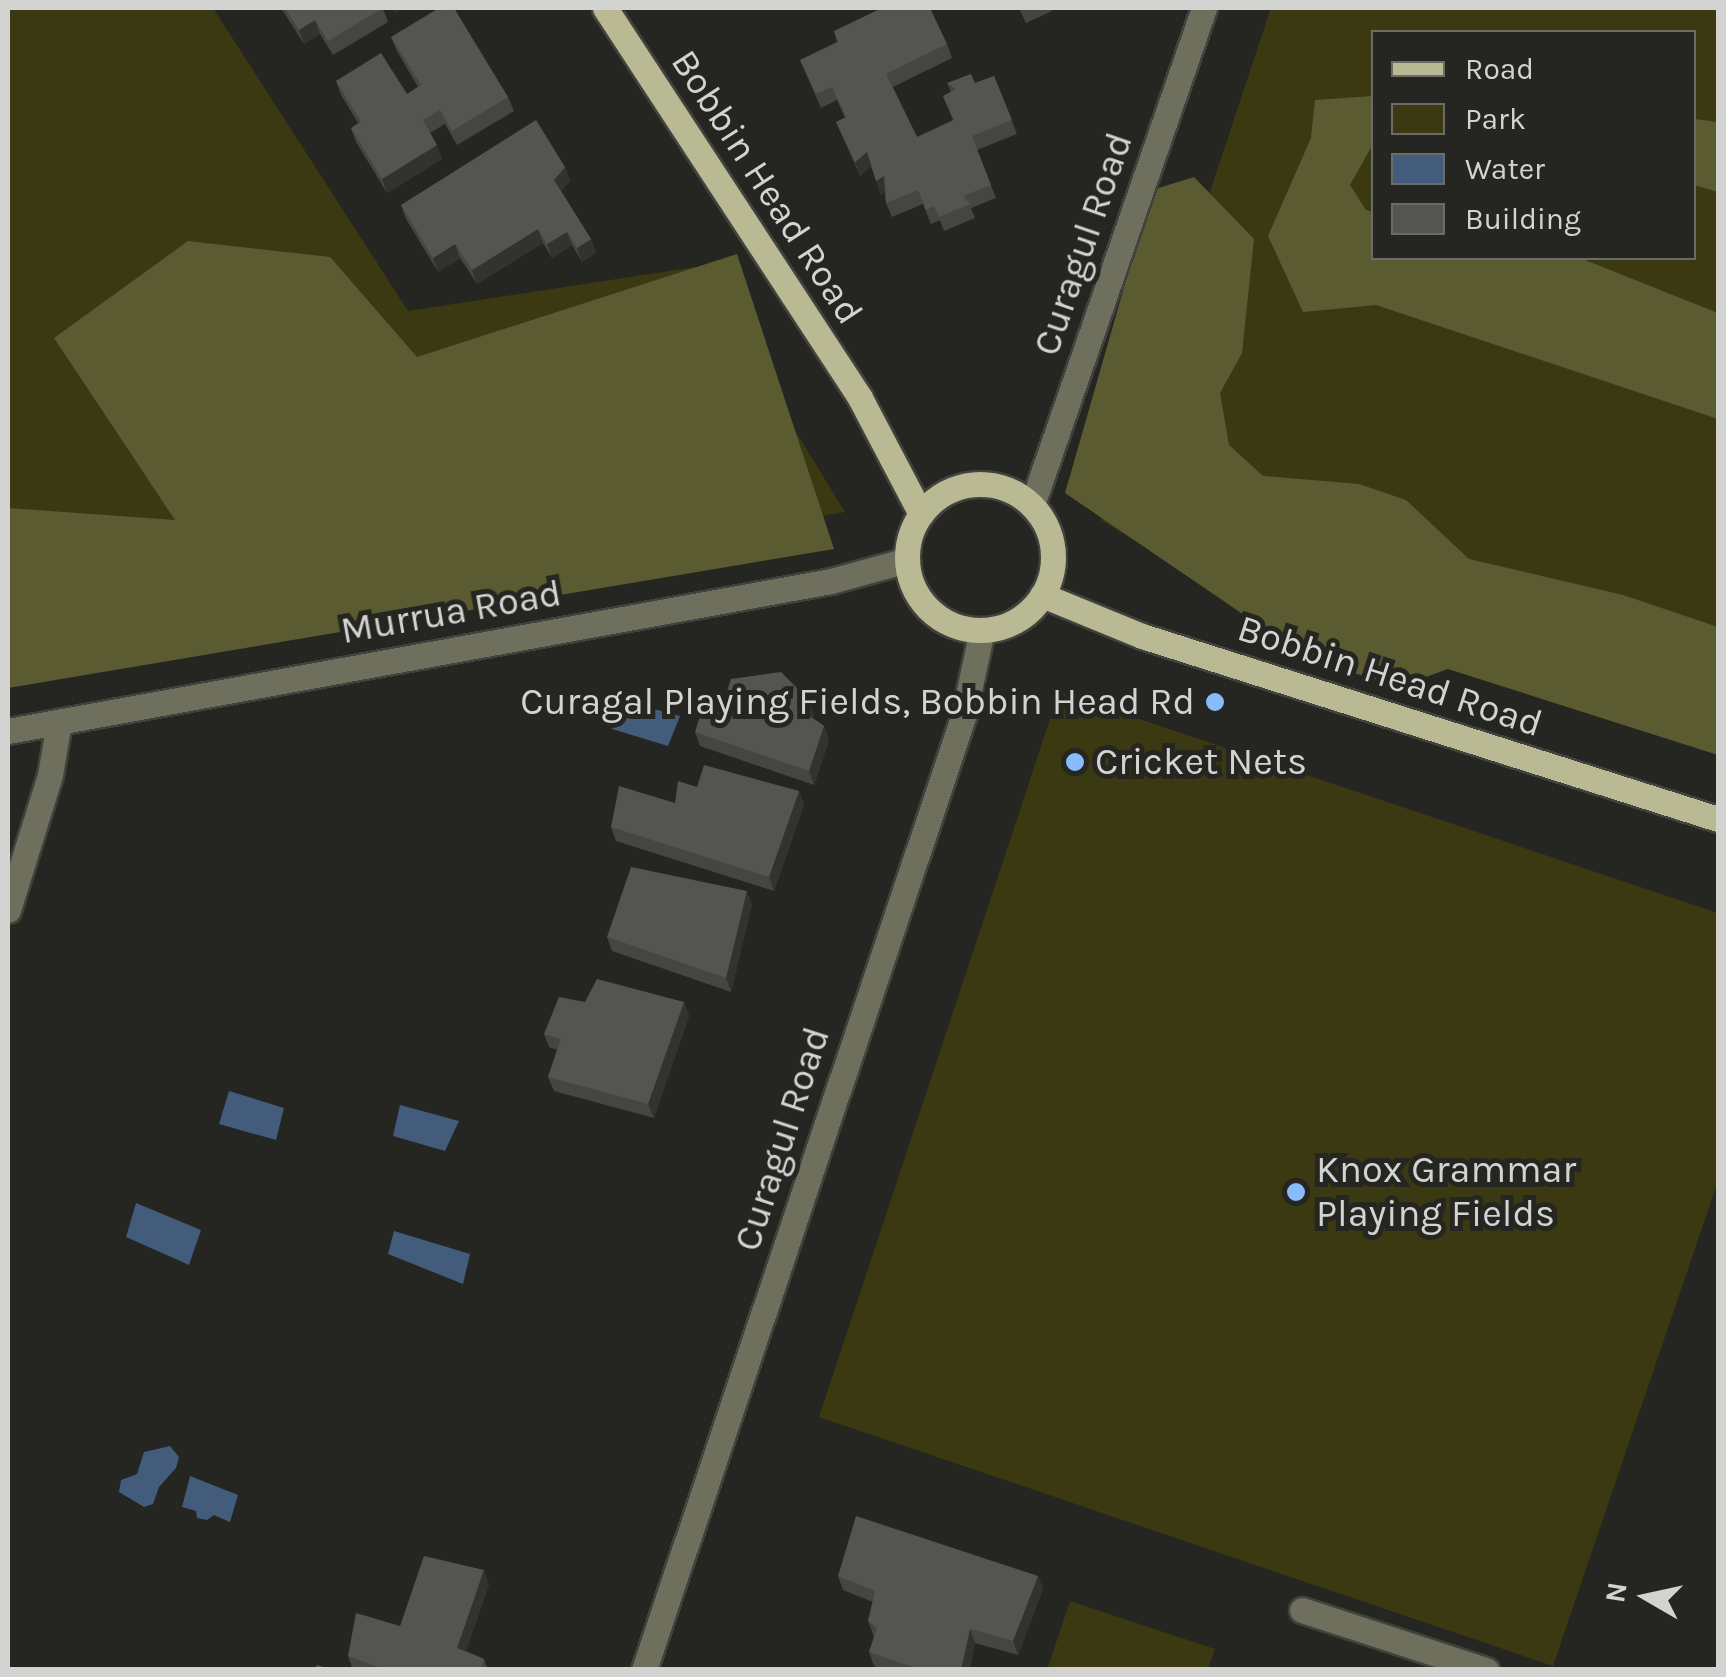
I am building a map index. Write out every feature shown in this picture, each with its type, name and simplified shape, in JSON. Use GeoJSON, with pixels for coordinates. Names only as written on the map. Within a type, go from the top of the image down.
{"type":"FeatureCollection","features":[{"type":"Feature","properties":{"kind":"main road","name":"Bobbin Head Road"},"geometry":{"type":"LineString","coordinates":[[605,8],[860,398],[921,514]]}},
{"type":"Feature","properties":{"kind":"main road"},"geometry":{"type":"LineString","coordinates":[[987,484],[1012,491],[1032,506],[1046,525],[1053,548],[1052,572],[1042,595],[1016,620],[982,630],[964,628],[932,612],[911,583],[907,560],[910,537],[921,514],[939,496],[962,486],[987,484]]}},
{"type":"Feature","properties":{"kind":"main road","name":"Bobbin Head Road"},"geometry":{"type":"LineString","coordinates":[[1042,595],[1142,636],[1718,819]]}},
{"type":"Feature","properties":{"kind":"street","name":"Curagul Road"},"geometry":{"type":"LineString","coordinates":[[1032,506],[1204,8]]}},
{"type":"Feature","properties":{"kind":"street","name":"Murrua Road"},"geometry":{"type":"LineString","coordinates":[[8,731],[831,580],[907,560]]}},
{"type":"Feature","properties":{"kind":"street","name":"Curagul Road"},"geometry":{"type":"LineString","coordinates":[[644,1670],[964,714],[982,630]]}},
{"type":"Feature","properties":{"kind":"street"},"geometry":{"type":"LineString","coordinates":[[8,910],[50,776],[58,722]]}},
{"type":"Feature","properties":{"kind":"street"},"geometry":{"type":"LineString","coordinates":[[1302,1610],[1486,1670]]}},
{"type":"Feature","properties":{"kind":"green space"},"geometry":{"type":"Polygon","coordinates":[[[8,8],[213,8],[408,311],[695,267],[845,512],[8,653],[8,8]]]}},
{"type":"Feature","properties":{"kind":"green space"},"geometry":{"type":"Polygon","coordinates":[[[1271,8],[1718,8],[1718,755],[1335,633],[1175,565],[1101,520],[1271,8]]]}},
{"type":"Feature","properties":{"kind":"green space","name":"Knox Grammar Playing Fields"},"geometry":{"type":"Polygon","coordinates":[[[1059,692],[1718,913],[1718,1181],[1553,1666],[819,1417],[1059,692]]]}},
{"type":"Feature","properties":{"kind":"green space"},"geometry":{"type":"Polygon","coordinates":[[[1070,1601],[1215,1649],[1208,1669],[1048,1667],[1070,1601]]]}},
{"type":"Feature","properties":{"kind":"shaded area"},"geometry":{"type":"Polygon","coordinates":[[[1371,96],[1371,148],[1350,185],[1366,210],[1371,211],[1371,260],[1585,260],[1718,313],[1718,419],[1376,305],[1303,312],[1268,236],[1311,138],[1315,100],[1371,96]]]}},
{"type":"Feature","properties":{"kind":"shaded area"},"geometry":{"type":"Polygon","coordinates":[[[1696,119],[1718,122],[1718,192],[1696,186],[1696,119]]]}},
{"type":"Feature","properties":{"kind":"shaded area"},"geometry":{"type":"Polygon","coordinates":[[[1194,177],[1254,239],[1242,353],[1220,393],[1229,445],[1263,476],[1359,484],[1406,500],[1469,559],[1623,595],[1718,627],[1718,755],[1448,669],[1401,686],[1313,662],[1065,493],[1152,190],[1194,177]]]}},
{"type":"Feature","properties":{"kind":"shaded area"},"geometry":{"type":"Polygon","coordinates":[[[188,241],[330,257],[417,357],[737,254],[834,549],[8,688],[8,508],[175,520],[54,338],[188,241]]]}},
{"type":"Feature","properties":{"kind":"water"},"geometry":{"type":"Polygon","coordinates":[[[621,700],[680,716],[668,746],[612,729],[621,700]]]}},
{"type":"Feature","properties":{"kind":"water"},"geometry":{"type":"Polygon","coordinates":[[[229,1091],[284,1108],[276,1140],[219,1124],[229,1091]]]}},
{"type":"Feature","properties":{"kind":"water"},"geometry":{"type":"Polygon","coordinates":[[[400,1105],[459,1121],[445,1151],[393,1136],[400,1105]]]}},
{"type":"Feature","properties":{"kind":"water"},"geometry":{"type":"Polygon","coordinates":[[[136,1203],[201,1230],[189,1265],[126,1237],[136,1203]]]}},
{"type":"Feature","properties":{"kind":"water"},"geometry":{"type":"Polygon","coordinates":[[[394,1231],[470,1254],[463,1284],[388,1254],[394,1231]]]}},
{"type":"Feature","properties":{"kind":"water"},"geometry":{"type":"Polygon","coordinates":[[[170,1446],[179,1457],[176,1468],[159,1487],[153,1504],[144,1507],[119,1492],[121,1480],[137,1474],[144,1452],[170,1446]]]}},
{"type":"Feature","properties":{"kind":"water"},"geometry":{"type":"Polygon","coordinates":[[[190,1476],[238,1495],[230,1522],[214,1515],[207,1520],[197,1518],[196,1511],[182,1507],[190,1476]]]}},
{"type":"Feature","properties":{"kind":"building"},"geometry":{"type":"Polygon","coordinates":[[[285,8],[383,8],[328,41],[315,20],[299,30],[285,8]]]}},
{"type":"Feature","properties":{"kind":"building"},"geometry":{"type":"Polygon","coordinates":[[[439,8],[454,8],[508,97],[452,131],[440,110],[423,120],[437,145],[382,179],[351,128],[361,122],[336,81],[381,53],[407,94],[421,85],[391,37],[439,8]]]}},
{"type":"Feature","properties":{"kind":"building"},"geometry":{"type":"Polygon","coordinates":[[[882,8],[930,8],[947,44],[886,74],[917,137],[954,120],[943,96],[956,89],[947,83],[971,74],[975,83],[994,76],[1012,120],[972,136],[991,185],[963,196],[970,204],[939,217],[934,206],[926,210],[918,190],[886,203],[884,176],[876,181],[867,152],[855,162],[836,122],[846,117],[832,87],[816,94],[800,60],[838,42],[834,31],[882,8]]]}},
{"type":"Feature","properties":{"kind":"building"},"geometry":{"type":"Polygon","coordinates":[[[536,120],[565,167],[554,180],[591,239],[577,248],[567,232],[547,244],[538,229],[472,270],[455,244],[433,258],[401,205],[536,120]]]}},
{"type":"Feature","properties":{"kind":"building"},"geometry":{"type":"Polygon","coordinates":[[[781,672],[809,700],[805,713],[824,726],[809,771],[695,732],[706,697],[724,700],[731,679],[781,672]]]}},
{"type":"Feature","properties":{"kind":"building"},"geometry":{"type":"Polygon","coordinates":[[[704,765],[799,791],[769,877],[611,827],[619,786],[675,803],[678,781],[697,787],[704,765]]]}},
{"type":"Feature","properties":{"kind":"building"},"geometry":{"type":"Polygon","coordinates":[[[631,867],[747,891],[726,978],[607,937],[631,867]]]}},
{"type":"Feature","properties":{"kind":"building"},"geometry":{"type":"Polygon","coordinates":[[[597,979],[684,1002],[648,1104],[548,1077],[561,1039],[544,1034],[559,997],[585,1002],[597,979]]]}},
{"type":"Feature","properties":{"kind":"building"},"geometry":{"type":"Polygon","coordinates":[[[856,1516],[1038,1576],[1013,1641],[970,1629],[961,1670],[921,1670],[869,1652],[877,1628],[868,1621],[875,1591],[838,1576],[856,1516]]]}},
{"type":"Feature","properties":{"kind":"building"},"geometry":{"type":"Polygon","coordinates":[[[424,1556],[484,1570],[457,1648],[484,1659],[481,1670],[386,1670],[348,1656],[356,1613],[400,1626],[424,1556]]]}},
{"type":"Feature","properties":{"kind":"place","name":"Curagal Playing Fields, Bobbin Head Rd"},"geometry":{"type":"Point","coordinates":[1215,702]}},
{"type":"Feature","properties":{"kind":"place","name":"Cricket Nets"},"geometry":{"type":"Point","coordinates":[1075,762]}},
{"type":"Feature","properties":{"kind":"place","name":"Knox Grammar Playing Fields"},"geometry":{"type":"Point","coordinates":[1296,1192]}}]}
